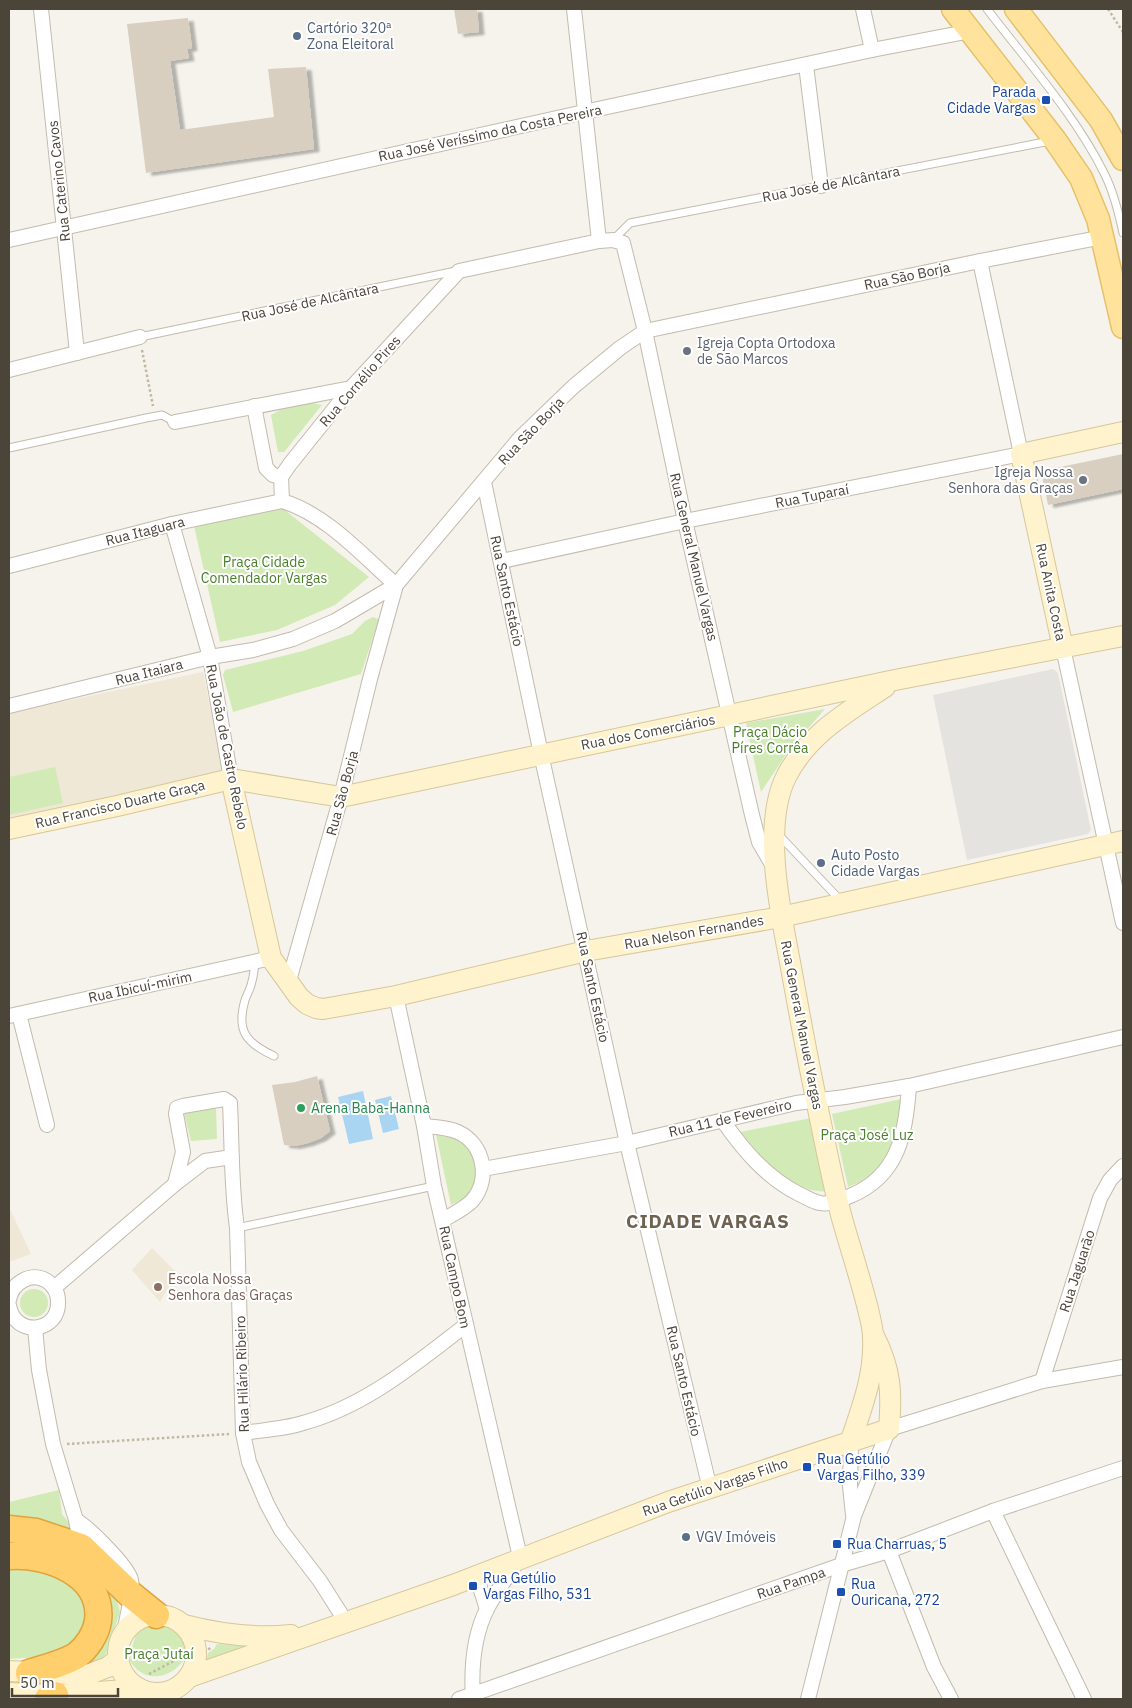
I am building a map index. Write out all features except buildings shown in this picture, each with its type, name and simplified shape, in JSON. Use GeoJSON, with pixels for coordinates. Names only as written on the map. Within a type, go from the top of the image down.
{"type":"FeatureCollection","features":[{"type":"Feature","properties":{"kind":"highway"},"geometry":{"type":"LineString","coordinates":[[9,1529],[36,1532],[81,1548],[130,1594],[156,1615]]}},
{"type":"Feature","properties":{"kind":"highway"},"geometry":{"type":"LineString","coordinates":[[9,1556],[43,1558],[66,1566],[79,1575],[90,1587],[98,1614],[97,1627],[91,1641],[77,1655],[57,1664],[19,1672]]}},
{"type":"Feature","properties":{"kind":"main road"},"geometry":{"type":"LineString","coordinates":[[953,9],[1055,140],[1081,178],[1091,199],[1113,235],[1123,327]]}},
{"type":"Feature","properties":{"kind":"main road"},"geometry":{"type":"LineString","coordinates":[[1016,9],[1101,120],[1123,159]]}},
{"type":"Feature","properties":{"kind":"street","name":"Rua Caterino Cavos"},"geometry":{"type":"LineString","coordinates":[[42,9],[77,353]]}},
{"type":"Feature","properties":{"kind":"street","name":"Rua General Manuel Vargas"},"geometry":{"type":"LineString","coordinates":[[574,9],[584,112],[612,241],[645,331],[685,521],[752,815],[759,842],[775,868]]}},
{"type":"Feature","properties":{"kind":"street"},"geometry":{"type":"LineString","coordinates":[[863,9],[872,50]]}},
{"type":"Feature","properties":{"kind":"street","name":"Rua José Veríssimo da Costa Pereira"},"geometry":{"type":"LineString","coordinates":[[9,240],[584,112],[872,50],[971,31]]}},
{"type":"Feature","properties":{"kind":"street"},"geometry":{"type":"LineString","coordinates":[[806,65],[820,186]]}},
{"type":"Feature","properties":{"kind":"street","name":"Rua São Borja"},"geometry":{"type":"LineString","coordinates":[[273,969],[341,797],[370,679],[396,585],[520,438],[574,386],[620,348],[645,331],[1113,235]]}},
{"type":"Feature","properties":{"kind":"street","name":"Rua José de Alcântara"},"geometry":{"type":"LineString","coordinates":[[459,270],[612,241]]}},
{"type":"Feature","properties":{"kind":"street","name":"Rua Anita Costa"},"geometry":{"type":"LineString","coordinates":[[980,261],[1064,648],[1115,843],[1123,923]]}},
{"type":"Feature","properties":{"kind":"street","name":"Rua Cornélio Pires"},"geometry":{"type":"LineString","coordinates":[[281,477],[298,452],[351,388],[459,270]]}},
{"type":"Feature","properties":{"kind":"street","name":"Rua José de Alcântara"},"geometry":{"type":"LineString","coordinates":[[9,370],[140,338]]}},
{"type":"Feature","properties":{"kind":"street"},"geometry":{"type":"LineString","coordinates":[[175,422],[351,388]]}},
{"type":"Feature","properties":{"kind":"street"},"geometry":{"type":"LineString","coordinates":[[254,406],[266,468],[273,475],[281,477],[282,501],[298,506],[324,522],[396,585]]}},
{"type":"Feature","properties":{"kind":"street","name":"Rua Tuparaí"},"geometry":{"type":"LineString","coordinates":[[502,561],[685,521],[1123,432]]}},
{"type":"Feature","properties":{"kind":"street","name":"Rua Santo Estácio"},"geometry":{"type":"LineString","coordinates":[[484,482],[541,754],[627,1143],[710,1489]]}},
{"type":"Feature","properties":{"kind":"street","name":"Rua Itaguara"},"geometry":{"type":"LineString","coordinates":[[9,566],[172,524],[282,501]]}},
{"type":"Feature","properties":{"kind":"street","name":"Rua João de Castro Rebelo"},"geometry":{"type":"LineString","coordinates":[[172,524],[210,657],[231,778],[273,969]]}},
{"type":"Feature","properties":{"kind":"street","name":"Rua Itaiara"},"geometry":{"type":"LineString","coordinates":[[9,706],[210,657],[253,650],[293,639],[335,621],[396,585]]}},
{"type":"Feature","properties":{"kind":"street","name":"Rua dos Comerciários"},"geometry":{"type":"LineString","coordinates":[[231,778],[341,797],[895,680],[1123,636]]}},
{"type":"Feature","properties":{"kind":"street"},"geometry":{"type":"LineString","coordinates":[[781,917],[775,868],[775,831],[778,803],[786,778],[798,757],[818,734],[895,680]]}},
{"type":"Feature","properties":{"kind":"street","name":"Rua Francisco Duarte Graça"},"geometry":{"type":"LineString","coordinates":[[9,829],[231,778]]}},
{"type":"Feature","properties":{"kind":"street","name":"Rua Nelson Fernandes"},"geometry":{"type":"LineString","coordinates":[[273,969],[307,1004],[323,1009],[396,996],[586,951],[781,917],[1115,843]]}},
{"type":"Feature","properties":{"kind":"street","name":"Rua General Manuel Vargas"},"geometry":{"type":"LineString","coordinates":[[781,917],[816,1099],[841,1214],[860,1275],[874,1336],[884,1356],[888,1371],[890,1419]]}},
{"type":"Feature","properties":{"kind":"street","name":"Rua Ibicuí-mirim"},"geometry":{"type":"LineString","coordinates":[[14,1015],[273,969]]}},
{"type":"Feature","properties":{"kind":"street","name":"Rua Campo Bom"},"geometry":{"type":"LineString","coordinates":[[396,996],[424,1126],[434,1186],[520,1557]]}},
{"type":"Feature","properties":{"kind":"street"},"geometry":{"type":"LineString","coordinates":[[14,1015],[47,1125]]}},
{"type":"Feature","properties":{"kind":"street","name":"Rua 11 de Fevereiro"},"geometry":{"type":"LineString","coordinates":[[483,1169],[627,1143],[816,1099],[845,1097],[908,1086],[1123,1037]]}},
{"type":"Feature","properties":{"kind":"street"},"geometry":{"type":"LineString","coordinates":[[723,1121],[738,1144],[754,1163],[789,1189],[821,1203],[839,1201],[857,1193],[884,1173],[898,1150],[905,1125],[908,1086]]}},
{"type":"Feature","properties":{"kind":"street","name":"Rua Hilário Ribeiro"},"geometry":{"type":"LineString","coordinates":[[175,1184],[183,1152],[176,1111],[180,1107],[227,1099],[230,1103],[233,1200],[237,1228],[243,1433],[249,1462],[267,1504],[281,1530],[320,1582],[346,1622]]}},
{"type":"Feature","properties":{"kind":"street"},"geometry":{"type":"LineString","coordinates":[[424,1126],[446,1128],[459,1132],[469,1139],[482,1158],[482,1180],[477,1194],[471,1202],[443,1220]]}},
{"type":"Feature","properties":{"kind":"street"},"geometry":{"type":"LineString","coordinates":[[54,1288],[175,1184],[205,1161],[232,1157]]}},
{"type":"Feature","properties":{"kind":"street","name":"Rua Jaguarão"},"geometry":{"type":"LineString","coordinates":[[1042,1381],[1100,1198],[1110,1180],[1123,1166]]}},
{"type":"Feature","properties":{"kind":"street"},"geometry":{"type":"LineString","coordinates":[[40,1278],[54,1288],[58,1296],[59,1305],[51,1321],[43,1326],[34,1328],[17,1322],[9,1307],[10,1294],[15,1286],[22,1280],[40,1278]]}},
{"type":"Feature","properties":{"kind":"street"},"geometry":{"type":"LineString","coordinates":[[243,1433],[302,1424],[336,1412],[363,1399],[392,1381],[466,1325]]}},
{"type":"Feature","properties":{"kind":"street"},"geometry":{"type":"LineString","coordinates":[[34,1328],[39,1370],[53,1444],[76,1520],[81,1548]]}},
{"type":"Feature","properties":{"kind":"street","name":"Rua General Manuel Vargas"},"geometry":{"type":"LineString","coordinates":[[851,1440],[867,1392],[871,1373],[874,1336]]}},
{"type":"Feature","properties":{"kind":"street","name":"Rua Getúlio Vargas Filho"},"geometry":{"type":"LineString","coordinates":[[9,1693],[51,1697],[141,1684],[149,1692],[168,1692],[186,1680],[476,1575],[668,1502],[851,1440],[890,1419],[1042,1381],[1123,1367]]}},
{"type":"Feature","properties":{"kind":"street"},"geometry":{"type":"LineString","coordinates":[[808,1699],[854,1516],[890,1419],[884,1402],[874,1399],[865,1404],[860,1413]]}},
{"type":"Feature","properties":{"kind":"street"},"geometry":{"type":"LineString","coordinates":[[851,1440],[850,1486],[854,1516]]}},
{"type":"Feature","properties":{"kind":"street","name":"Rua Pampa"},"geometry":{"type":"LineString","coordinates":[[459,1699],[473,1697],[841,1565],[889,1550],[993,1511],[1123,1468]]}},
{"type":"Feature","properties":{"kind":"street"},"geometry":{"type":"LineString","coordinates":[[993,1511],[1084,1699]]}},
{"type":"Feature","properties":{"kind":"street"},"geometry":{"type":"LineString","coordinates":[[76,1520],[88,1528],[127,1572],[131,1580],[124,1634],[119,1646],[118,1659],[121,1669],[128,1680],[141,1684]]}},
{"type":"Feature","properties":{"kind":"street"},"geometry":{"type":"LineString","coordinates":[[889,1550],[934,1667],[951,1699]]}},
{"type":"Feature","properties":{"kind":"street"},"geometry":{"type":"LineString","coordinates":[[473,1697],[474,1651],[487,1609],[520,1557]]}},
{"type":"Feature","properties":{"kind":"street"},"geometry":{"type":"LineString","coordinates":[[476,1575],[487,1609]]}},
{"type":"Feature","properties":{"kind":"street"},"geometry":{"type":"LineString","coordinates":[[124,1634],[137,1620],[156,1615]]}},
{"type":"Feature","properties":{"kind":"street","name":"Rua Getúlio Vargas Filho"},"geometry":{"type":"LineString","coordinates":[[156,1615],[176,1619],[184,1625],[217,1634],[282,1636],[315,1633]]}},
{"type":"Feature","properties":{"kind":"street"},"geometry":{"type":"LineString","coordinates":[[169,1699],[186,1680],[202,1652],[184,1625]]}},
{"type":"Feature","properties":{"kind":"street"},"geometry":{"type":"LineString","coordinates":[[19,1672],[88,1675],[108,1667],[118,1659]]}},
{"type":"Feature","properties":{"kind":"lane"},"geometry":{"type":"LineString","coordinates":[[987,9],[1081,134],[1105,176],[1116,206],[1113,235]]}},
{"type":"Feature","properties":{"kind":"lane","name":"Rua José de Alcântara"},"geometry":{"type":"LineString","coordinates":[[612,241],[630,223],[1055,140]]}},
{"type":"Feature","properties":{"kind":"lane","name":"Rua José de Alcântara"},"geometry":{"type":"LineString","coordinates":[[140,338],[459,270]]}},
{"type":"Feature","properties":{"kind":"lane"},"geometry":{"type":"LineString","coordinates":[[9,448],[146,418],[162,416],[175,422]]}},
{"type":"Feature","properties":{"kind":"lane"},"geometry":{"type":"LineString","coordinates":[[775,831],[843,903]]}},
{"type":"Feature","properties":{"kind":"lane"},"geometry":{"type":"LineString","coordinates":[[273,969],[252,982],[245,1000],[241,1021],[244,1033],[251,1043],[274,1056]]}},
{"type":"Feature","properties":{"kind":"lane"},"geometry":{"type":"LineString","coordinates":[[237,1228],[434,1186]]}},
{"type":"Feature","properties":{"kind":"path"},"geometry":{"type":"LineString","coordinates":[[1108,9],[1123,32]]}},
{"type":"Feature","properties":{"kind":"path"},"geometry":{"type":"LineString","coordinates":[[140,338],[154,407]]}},
{"type":"Feature","properties":{"kind":"path"},"geometry":{"type":"LineString","coordinates":[[53,1444],[243,1433]]}},
{"type":"Feature","properties":{"kind":"path"},"geometry":{"type":"LineString","coordinates":[[141,1684],[185,1655],[202,1652]]}},
{"type":"Feature","properties":{"kind":"shaded area"},"geometry":{"type":"Polygon","coordinates":[[[1053,669],[1058,673],[1091,830],[1088,834],[967,860],[933,695],[1053,669]]]}},
{"type":"Feature","properties":{"kind":"shaded area"},"geometry":{"type":"Polygon","coordinates":[[[203,672],[224,772],[9,819],[9,713],[203,672]]]}},
{"type":"Feature","properties":{"kind":"shaded area"},"geometry":{"type":"Polygon","coordinates":[[[9,1207],[31,1254],[9,1262],[9,1207]]]}},
{"type":"Feature","properties":{"kind":"shaded area","name":"Escola Nossa Senhora das Graças"},"geometry":{"type":"Polygon","coordinates":[[[152,1248],[177,1273],[160,1302],[132,1270],[152,1248]]]}},
{"type":"Feature","properties":{"kind":"green space"},"geometry":{"type":"Polygon","coordinates":[[[312,403],[322,405],[284,452],[278,452],[271,415],[280,410],[312,403]]]}},
{"type":"Feature","properties":{"kind":"green space","name":"Praça Cidade Comendador Vargas"},"geometry":{"type":"Polygon","coordinates":[[[281,507],[369,577],[335,605],[277,630],[220,642],[194,526],[281,507]]]}},
{"type":"Feature","properties":{"kind":"green space"},"geometry":{"type":"Polygon","coordinates":[[[373,617],[378,619],[378,622],[361,674],[233,712],[223,675],[225,670],[303,651],[352,634],[365,621],[373,617]]]}},
{"type":"Feature","properties":{"kind":"green space","name":"Praça Dácio Píres Corrêa"},"geometry":{"type":"Polygon","coordinates":[[[825,709],[789,750],[761,792],[746,723],[825,709]]]}},
{"type":"Feature","properties":{"kind":"green space"},"geometry":{"type":"Polygon","coordinates":[[[55,767],[63,803],[9,815],[9,777],[55,767]]]}},
{"type":"Feature","properties":{"kind":"green space","name":"Praça José Luz"},"geometry":{"type":"Polygon","coordinates":[[[901,1099],[897,1132],[885,1161],[869,1177],[848,1187],[832,1114],[901,1099]]]}},
{"type":"Feature","properties":{"kind":"green space"},"geometry":{"type":"Polygon","coordinates":[[[216,1108],[217,1139],[191,1141],[184,1113],[216,1108]]]}},
{"type":"Feature","properties":{"kind":"green space","name":"Praça José Luz"},"geometry":{"type":"Polygon","coordinates":[[[811,1118],[827,1192],[808,1189],[779,1173],[740,1132],[811,1118]]]}},
{"type":"Feature","properties":{"kind":"green space"},"geometry":{"type":"Polygon","coordinates":[[[435,1130],[456,1135],[475,1157],[476,1180],[466,1197],[451,1205],[435,1130]]]}},
{"type":"Feature","properties":{"kind":"green space"},"geometry":{"type":"Polygon","coordinates":[[[34,1289],[44,1293],[48,1303],[44,1313],[34,1317],[24,1313],[20,1303],[24,1293],[34,1289]]]}},
{"type":"Feature","properties":{"kind":"green space"},"geometry":{"type":"Polygon","coordinates":[[[59,1490],[62,1514],[74,1529],[76,1541],[9,1521],[9,1502],[59,1490]]]}},
{"type":"Feature","properties":{"kind":"green space"},"geometry":{"type":"Polygon","coordinates":[[[9,1538],[110,1590],[117,1600],[120,1612],[106,1654],[99,1662],[79,1668],[107,1605],[9,1549],[9,1538]]]}},
{"type":"Feature","properties":{"kind":"green space"},"geometry":{"type":"Polygon","coordinates":[[[9,1569],[30,1569],[62,1576],[86,1601],[86,1627],[69,1649],[39,1657],[9,1659],[9,1569]]]}},
{"type":"Feature","properties":{"kind":"green space","name":"Praça Jutaí"},"geometry":{"type":"Polygon","coordinates":[[[148,1623],[172,1629],[184,1640],[186,1652],[181,1663],[170,1672],[157,1676],[143,1673],[130,1661],[137,1634],[148,1623]]]}},
{"type":"Feature","properties":{"kind":"green space"},"geometry":{"type":"Polygon","coordinates":[[[217,1644],[255,1646],[205,1667],[208,1653],[217,1644]]]}},
{"type":"Feature","properties":{"kind":"water"},"geometry":{"type":"Polygon","coordinates":[[[363,1091],[373,1139],[349,1144],[338,1097],[363,1091]]]}},
{"type":"Feature","properties":{"kind":"water"},"geometry":{"type":"Polygon","coordinates":[[[391,1096],[399,1129],[383,1133],[375,1100],[391,1096]]]}},
{"type":"Feature","properties":{"kind":"place","name":"Cartório 320ª Zona Eleitoral"},"geometry":{"type":"Point","coordinates":[297,36]}},
{"type":"Feature","properties":{"kind":"place","name":"Parada Cidade Vargas"},"geometry":{"type":"Point","coordinates":[1046,100]}},
{"type":"Feature","properties":{"kind":"place","name":"Igreja Copta Ortodoxa de São Marcos"},"geometry":{"type":"Point","coordinates":[687,351]}},
{"type":"Feature","properties":{"kind":"place","name":"Igreja Nossa Senhora das Graças"},"geometry":{"type":"Point","coordinates":[1083,480]}},
{"type":"Feature","properties":{"kind":"place","name":"Auto Posto Cidade Vargas"},"geometry":{"type":"Point","coordinates":[821,863]}},
{"type":"Feature","properties":{"kind":"place","name":"Arena Baba-Hanna"},"geometry":{"type":"Point","coordinates":[301,1108]}},
{"type":"Feature","properties":{"kind":"place","name":"Escola Nossa Senhora das Graças"},"geometry":{"type":"Point","coordinates":[158,1287]}},
{"type":"Feature","properties":{"kind":"place","name":"Rua Getúlio Vargas Filho, 339"},"geometry":{"type":"Point","coordinates":[807,1467]}},
{"type":"Feature","properties":{"kind":"place","name":"VGV Imóveis"},"geometry":{"type":"Point","coordinates":[686,1537]}},
{"type":"Feature","properties":{"kind":"place","name":"Rua Charruas, 5"},"geometry":{"type":"Point","coordinates":[837,1544]}},
{"type":"Feature","properties":{"kind":"place","name":"Rua Getúlio Vargas Filho, 531"},"geometry":{"type":"Point","coordinates":[473,1586]}},
{"type":"Feature","properties":{"kind":"place","name":"Rua Ouricana, 272"},"geometry":{"type":"Point","coordinates":[841,1592]}},
{"type":"Feature","properties":{"kind":"district","name":"CIDADE VARGAS"},"geometry":{"type":"Point","coordinates":[708,1221]}}]}
